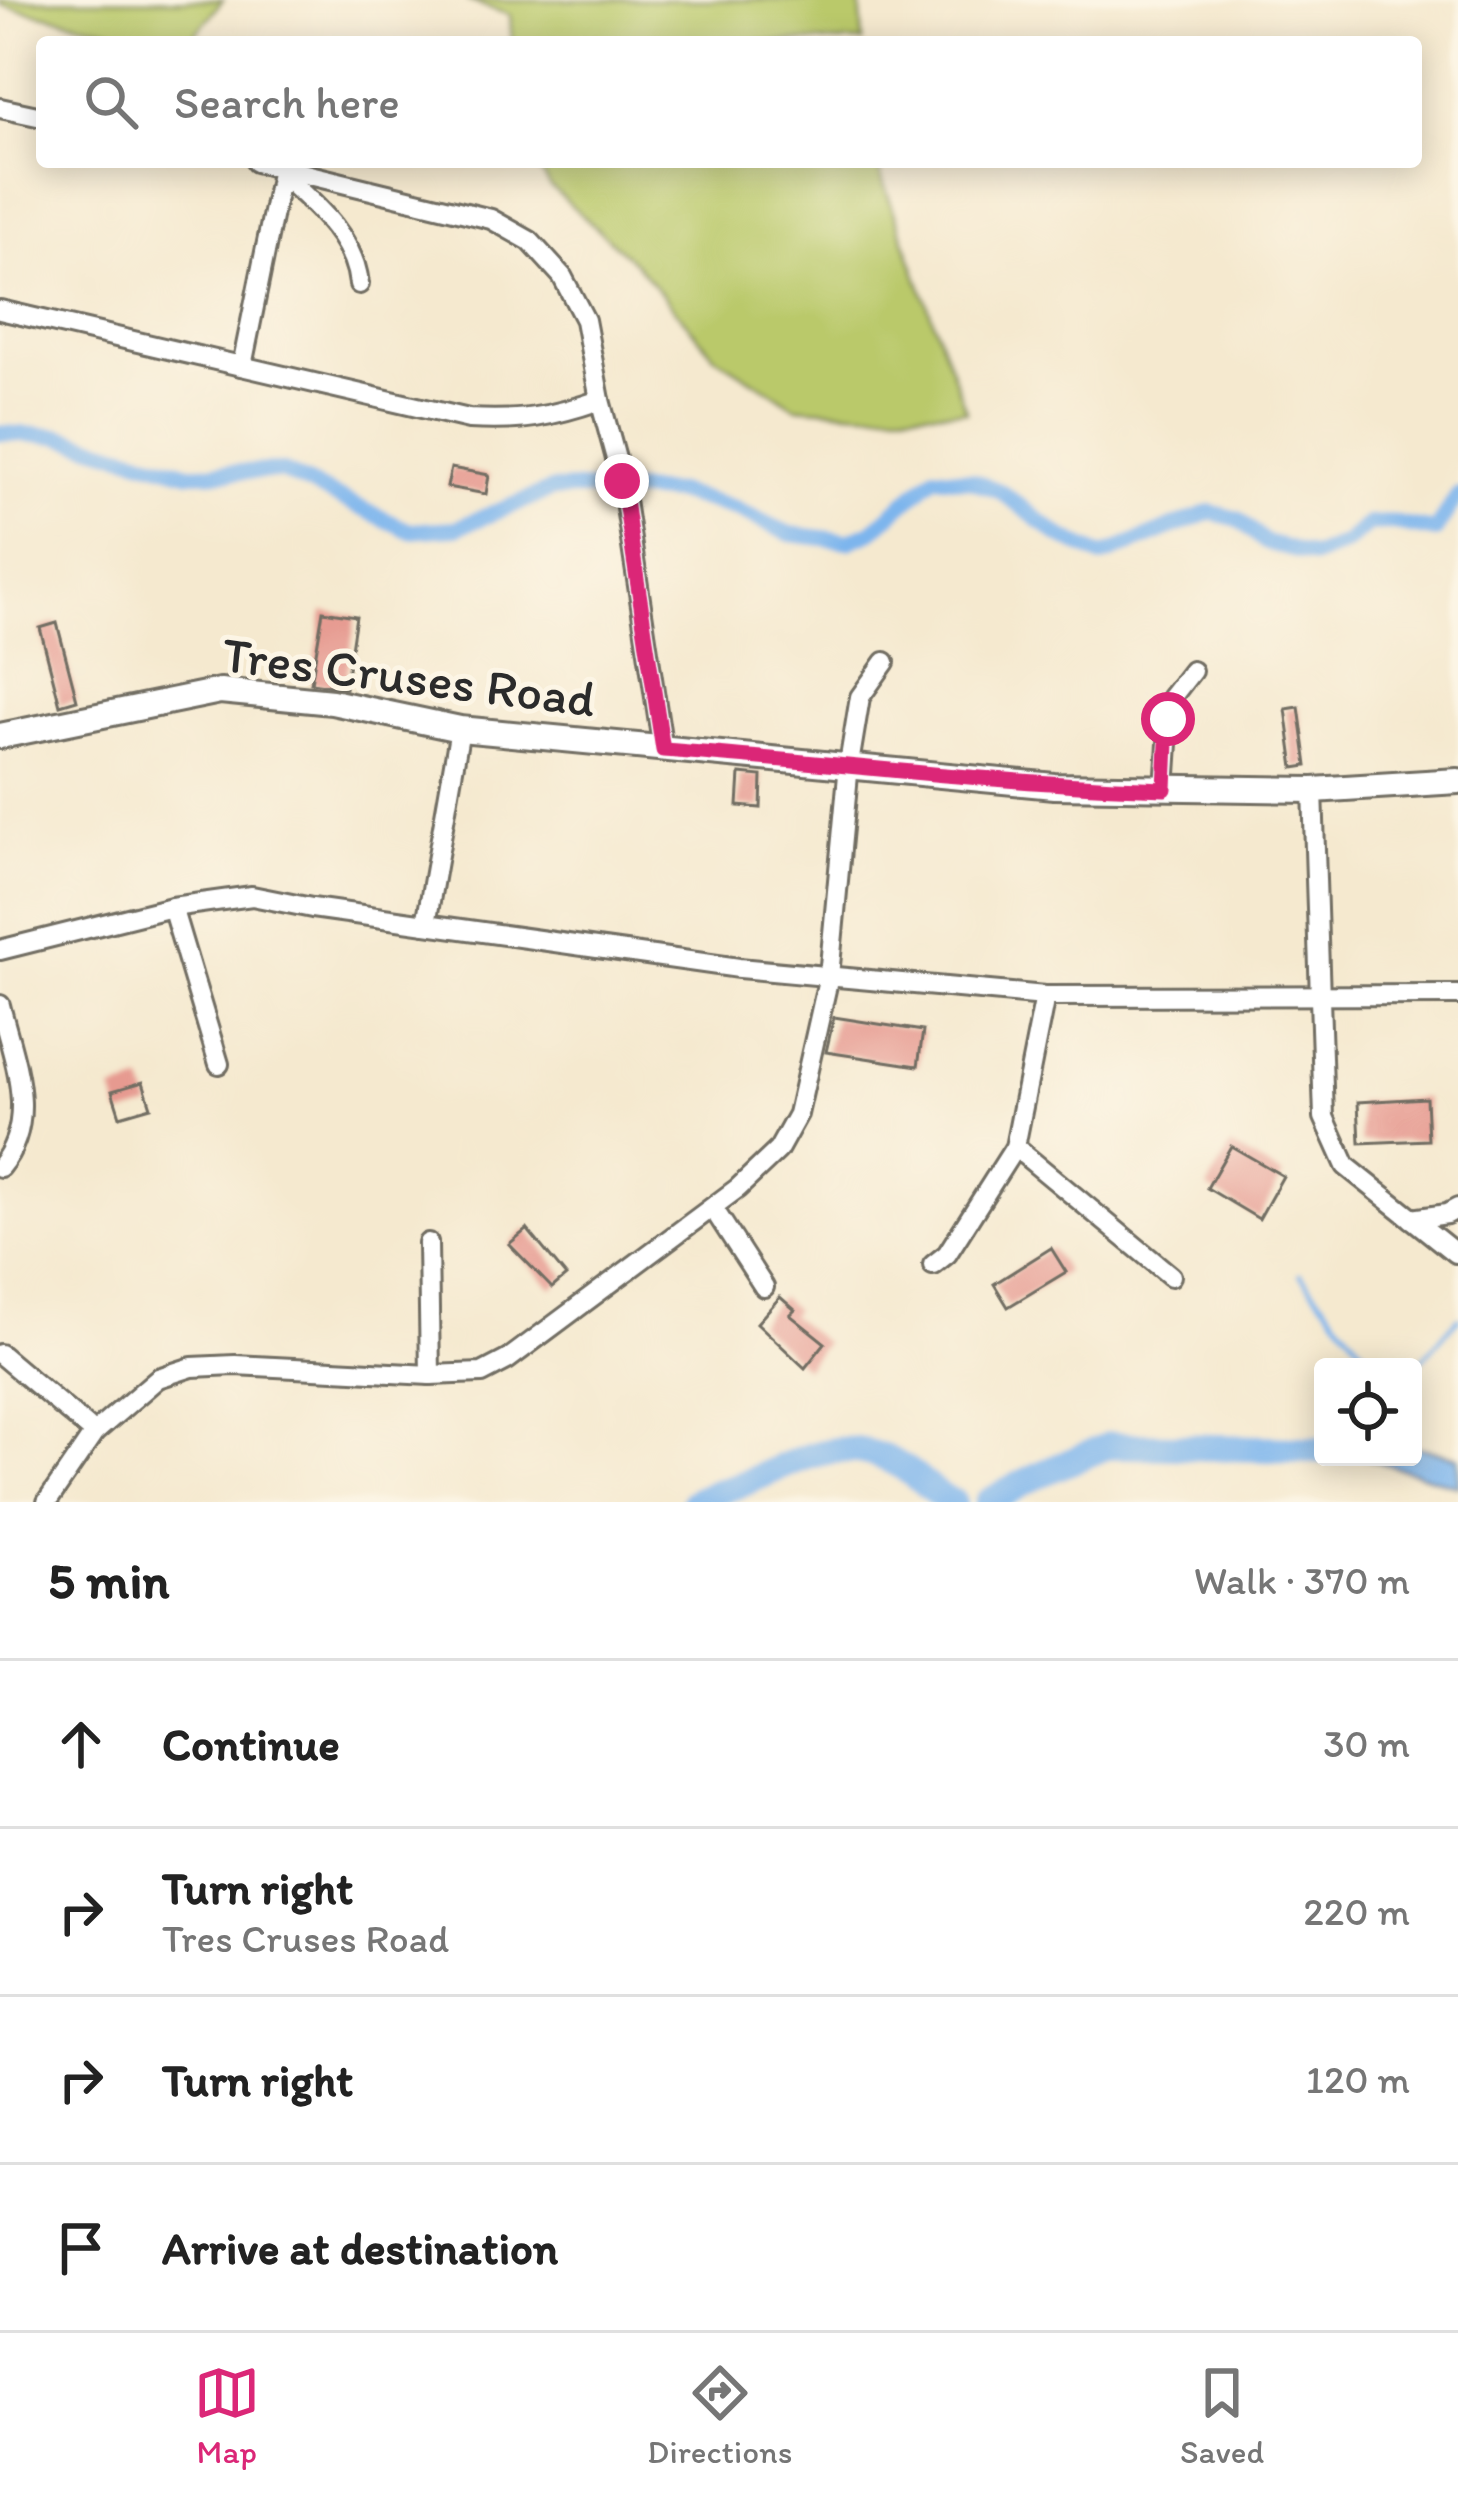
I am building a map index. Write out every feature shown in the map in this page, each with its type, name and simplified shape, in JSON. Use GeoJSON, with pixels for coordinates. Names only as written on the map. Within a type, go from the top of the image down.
{"type":"FeatureCollection","features":[{"type":"Feature","properties":{"kind":"main road","name":"Tres Cruses Road"},"geometry":{"type":"LineString","coordinates":[[0,736],[220,691],[332,703],[460,729],[1054,786],[1313,790],[1458,781]]}},
{"type":"Feature","properties":{"kind":"street"},"geometry":{"type":"LineString","coordinates":[[0,108],[36,116]]}},
{"type":"Feature","properties":{"kind":"street"},"geometry":{"type":"LineString","coordinates":[[242,366],[274,168]]}},
{"type":"Feature","properties":{"kind":"street"},"geometry":{"type":"LineString","coordinates":[[276,168],[334,226],[357,268],[358,284]]}},
{"type":"Feature","properties":{"kind":"street"},"geometry":{"type":"LineString","coordinates":[[282,168],[491,219],[530,241],[562,276],[585,320],[622,481],[663,750]]}},
{"type":"Feature","properties":{"kind":"street"},"geometry":{"type":"LineString","coordinates":[[0,310],[469,418],[552,417],[600,400]]}},
{"type":"Feature","properties":{"kind":"street"},"geometry":{"type":"LineString","coordinates":[[49,1502],[94,1432],[158,1378],[192,1367],[482,1373],[507,1360],[712,1208],[778,1150],[798,1114],[829,976],[860,697],[885,662]]}},
{"type":"Feature","properties":{"kind":"street"},"geometry":{"type":"LineString","coordinates":[[1165,789],[1171,698],[1192,671]]}},
{"type":"Feature","properties":{"kind":"street"},"geometry":{"type":"LineString","coordinates":[[426,924],[460,729]]}},
{"type":"Feature","properties":{"kind":"street"},"geometry":{"type":"LineString","coordinates":[[1313,790],[1324,1118],[1346,1166],[1455,1252]]}},
{"type":"Feature","properties":{"kind":"street"},"geometry":{"type":"LineString","coordinates":[[0,950],[172,907],[252,896],[739,968],[1045,996],[1458,995]]}},
{"type":"Feature","properties":{"kind":"street"},"geometry":{"type":"LineString","coordinates":[[172,907],[219,1064]]}},
{"type":"Feature","properties":{"kind":"street"},"geometry":{"type":"LineString","coordinates":[[933,1265],[947,1254],[1015,1148],[1045,996]]}},
{"type":"Feature","properties":{"kind":"street"},"geometry":{"type":"LineString","coordinates":[[0,1005],[22,1112],[20,1138],[0,1166]]}},
{"type":"Feature","properties":{"kind":"street"},"geometry":{"type":"LineString","coordinates":[[1015,1148],[1171,1276]]}},
{"type":"Feature","properties":{"kind":"street"},"geometry":{"type":"LineString","coordinates":[[712,1208],[764,1287]]}},
{"type":"Feature","properties":{"kind":"street"},"geometry":{"type":"LineString","coordinates":[[1412,1219],[1458,1208]]}},
{"type":"Feature","properties":{"kind":"street"},"geometry":{"type":"LineString","coordinates":[[428,1243],[430,1375]]}},
{"type":"Feature","properties":{"kind":"street"},"geometry":{"type":"LineString","coordinates":[[0,1354],[94,1432]]}},
{"type":"Feature","properties":{"kind":"green space"},"geometry":{"type":"Polygon","coordinates":[[[0,0],[223,0],[194,36],[140,36],[0,5],[0,0]]]}},
{"type":"Feature","properties":{"kind":"green space"},"geometry":{"type":"Polygon","coordinates":[[[466,0],[860,0],[863,36],[512,36],[510,15],[466,0]]]}},
{"type":"Feature","properties":{"kind":"green space"},"geometry":{"type":"Polygon","coordinates":[[[538,168],[878,168],[966,411],[796,407],[715,356],[636,264],[551,187],[538,168]]]}},
{"type":"Feature","properties":{"kind":"water"},"geometry":{"type":"Polygon","coordinates":[[[1422,1448],[1458,1457],[1458,1486],[1393,1466],[1422,1466],[1422,1448]]]}},
{"type":"Feature","properties":{"kind":"building"},"geometry":{"type":"Polygon","coordinates":[[[451,468],[489,475],[486,494],[447,487],[451,468]]]}},
{"type":"Feature","properties":{"kind":"building"},"geometry":{"type":"Polygon","coordinates":[[[323,611],[356,616],[345,688],[311,683],[323,611]]]}},
{"type":"Feature","properties":{"kind":"building"},"geometry":{"type":"Polygon","coordinates":[[[57,623],[77,700],[60,705],[40,628],[57,623]]]}},
{"type":"Feature","properties":{"kind":"building"},"geometry":{"type":"Polygon","coordinates":[[[1299,707],[1307,766],[1294,768],[1286,709],[1299,707]]]}},
{"type":"Feature","properties":{"kind":"building"},"geometry":{"type":"Polygon","coordinates":[[[740,774],[762,776],[761,808],[738,806],[740,774]]]}},
{"type":"Feature","properties":{"kind":"building"},"geometry":{"type":"Polygon","coordinates":[[[834,1017],[923,1031],[918,1066],[826,1052],[834,1017]]]}},
{"type":"Feature","properties":{"kind":"building"},"geometry":{"type":"Polygon","coordinates":[[[143,1082],[151,1107],[120,1116],[112,1091],[143,1082]]]}},
{"type":"Feature","properties":{"kind":"building"},"geometry":{"type":"Polygon","coordinates":[[[1426,1098],[1428,1140],[1360,1143],[1358,1102],[1426,1098]]]}},
{"type":"Feature","properties":{"kind":"building"},"geometry":{"type":"Polygon","coordinates":[[[1231,1146],[1283,1176],[1259,1219],[1207,1188],[1231,1146]]]}},
{"type":"Feature","properties":{"kind":"building"},"geometry":{"type":"Polygon","coordinates":[[[527,1229],[566,1276],[552,1288],[509,1244],[527,1229]]]}},
{"type":"Feature","properties":{"kind":"building"},"geometry":{"type":"Polygon","coordinates":[[[1051,1248],[1066,1272],[1008,1307],[994,1284],[1051,1248]]]}},
{"type":"Feature","properties":{"kind":"building"},"geometry":{"type":"Polygon","coordinates":[[[780,1297],[795,1310],[790,1315],[825,1343],[805,1368],[757,1323],[780,1297]]]}},
{"type":"Feature","properties":{"kind":"waterway"},"geometry":{"type":"LineString","coordinates":[[0,433],[58,436],[190,473],[281,471],[410,531],[456,528],[551,490],[583,489],[679,493],[733,508],[790,534],[848,541],[872,531],[935,476],[971,480],[1000,491],[1060,536],[1102,556],[1210,512],[1238,519],[1266,543],[1314,556],[1346,543],[1368,524],[1435,531],[1458,495]]}},
{"type":"Feature","properties":{"kind":"waterway"},"geometry":{"type":"LineString","coordinates":[[1300,1274],[1365,1352],[1376,1358]]}},
{"type":"Feature","properties":{"kind":"waterway"},"geometry":{"type":"LineString","coordinates":[[1422,1360],[1458,1318]]}},
{"type":"Feature","properties":{"kind":"waterway"},"geometry":{"type":"LineString","coordinates":[[988,1502],[1110,1445],[1314,1450]]}},
{"type":"Feature","properties":{"kind":"waterway"},"geometry":{"type":"LineString","coordinates":[[694,1502],[803,1458],[839,1450],[878,1455],[953,1502]]}},
{"type":"Feature","properties":{"kind":"route"},"geometry":{"type":"LineString","coordinates":[[622,481],[663,750],[1054,786],[1165,789],[1168,719]]}}]}
